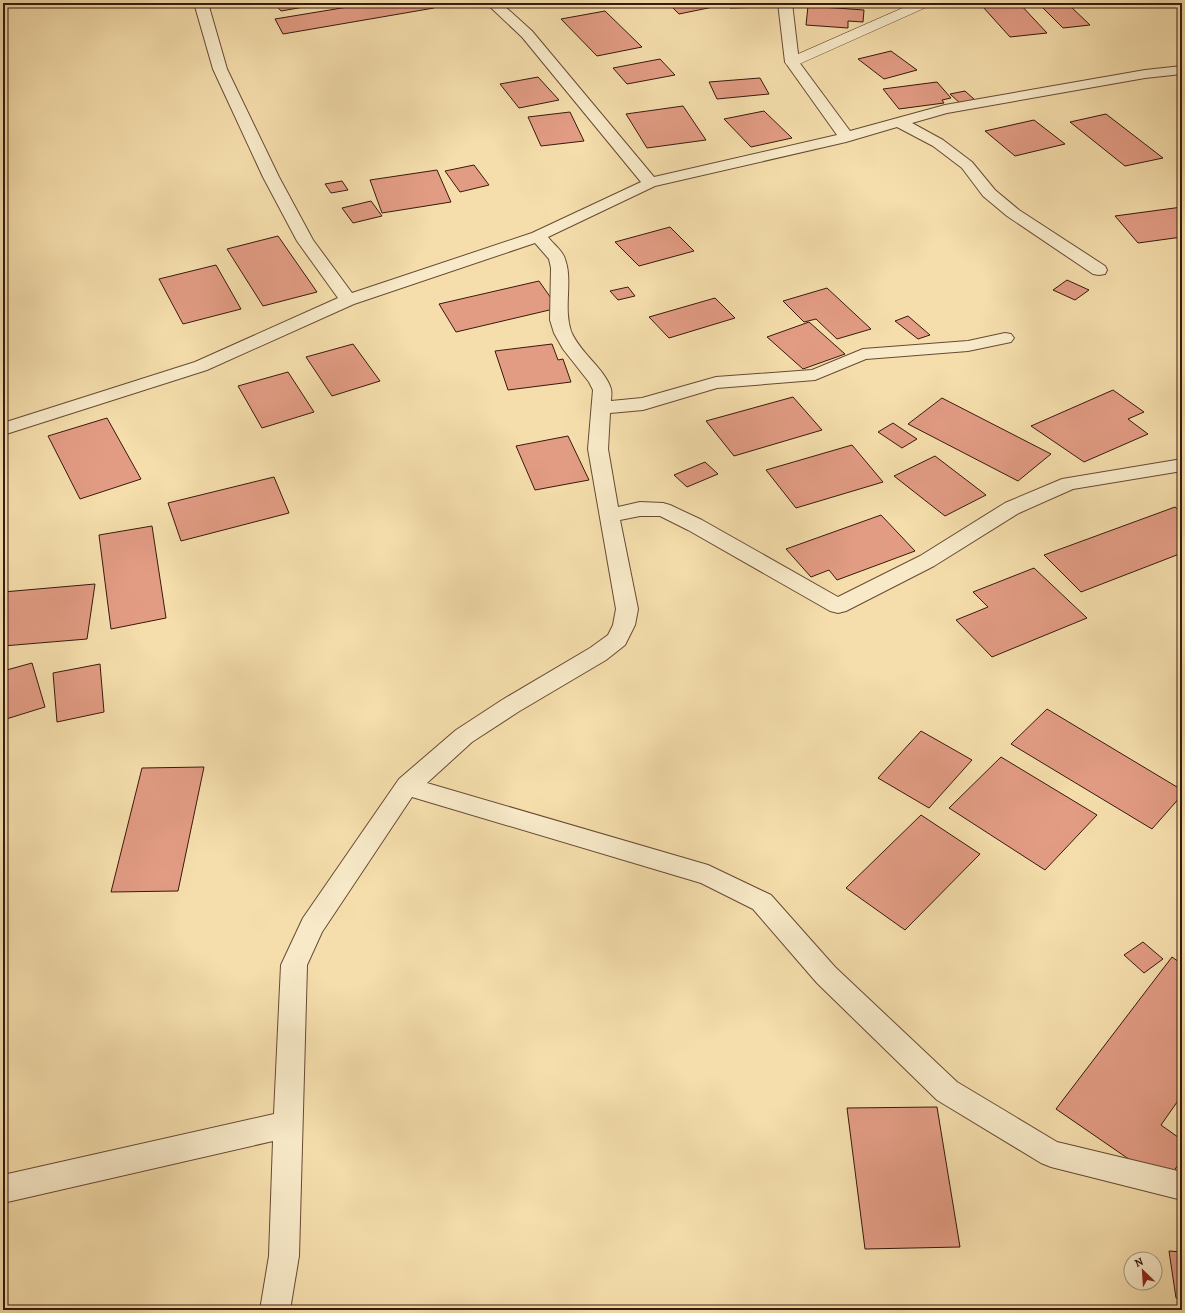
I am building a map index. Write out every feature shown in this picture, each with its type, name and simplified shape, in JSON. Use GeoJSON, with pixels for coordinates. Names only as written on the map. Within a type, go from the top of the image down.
{"type":"FeatureCollection","features":[{"type":"Feature","properties":{"kind":"street"},"geometry":{"type":"LineString","coordinates":[[202,3],[220,69],[272,177],[305,241],[348,300]]}},
{"type":"Feature","properties":{"kind":"street"},"geometry":{"type":"LineString","coordinates":[[493,3],[527,34],[650,183]]}},
{"type":"Feature","properties":{"kind":"street"},"geometry":{"type":"LineString","coordinates":[[786,3],[792,62],[846,138]]}},
{"type":"Feature","properties":{"kind":"street"},"geometry":{"type":"LineString","coordinates":[[3,429],[201,366],[348,300],[538,236],[650,183],[846,138],[896,122],[952,108],[1145,74],[1182,70]]}},
{"type":"Feature","properties":{"kind":"street"},"geometry":{"type":"LineString","coordinates":[[896,122],[908,126],[938,143],[967,165],[989,193],[1013,213],[1099,270]]}},
{"type":"Feature","properties":{"kind":"street"},"geometry":{"type":"LineString","coordinates":[[275,1310],[284,1256],[294,965],[312,926],[407,786],[464,736],[510,706],[598,654],[617,640],[624,625],[627,609],[598,449],[602,408],[602,390],[598,381],[572,349],[563,333],[559,320],[559,268],[557,258],[538,236]]}},
{"type":"Feature","properties":{"kind":"street"},"geometry":{"type":"LineString","coordinates":[[602,408],[643,404],[716,383],[815,375],[863,354],[968,346],[1004,338]]}},
{"type":"Feature","properties":{"kind":"street"},"geometry":{"type":"LineString","coordinates":[[609,516],[640,509],[663,510],[695,525],[838,606],[927,561],[1012,508],[1069,483],[1182,465]]}},
{"type":"Feature","properties":{"kind":"street"},"geometry":{"type":"LineString","coordinates":[[407,786],[708,875],[762,902],[826,975],[947,1091],[1051,1154],[1182,1186]]}},
{"type":"Feature","properties":{"kind":"street"},"geometry":{"type":"LineString","coordinates":[[3,1189],[289,1124]]}},
{"type":"Feature","properties":{"kind":"lane"},"geometry":{"type":"LineString","coordinates":[[792,62],[925,3]]}},
{"type":"Feature","properties":{"kind":"building"},"geometry":{"type":"Polygon","coordinates":[[[274,3],[327,3],[281,11],[274,3]]]}},
{"type":"Feature","properties":{"kind":"building"},"geometry":{"type":"Polygon","coordinates":[[[372,3],[430,3],[434,8],[283,34],[275,19],[372,3]]]}},
{"type":"Feature","properties":{"kind":"building"},"geometry":{"type":"Polygon","coordinates":[[[668,3],[715,3],[718,6],[679,14],[668,3]]]}},
{"type":"Feature","properties":{"kind":"building"},"geometry":{"type":"Polygon","coordinates":[[[729,3],[767,3],[768,7],[730,8],[729,3]]]}},
{"type":"Feature","properties":{"kind":"building"},"geometry":{"type":"Polygon","coordinates":[[[829,3],[893,3],[893,6],[829,3]]]}},
{"type":"Feature","properties":{"kind":"building"},"geometry":{"type":"Polygon","coordinates":[[[993,3],[1019,3],[1047,33],[1010,37],[983,7],[996,6],[993,3]]]}},
{"type":"Feature","properties":{"kind":"building"},"geometry":{"type":"Polygon","coordinates":[[[1038,3],[1067,3],[1090,25],[1063,28],[1038,3]]]}},
{"type":"Feature","properties":{"kind":"building"},"geometry":{"type":"Polygon","coordinates":[[[808,6],[864,10],[863,22],[848,21],[848,28],[806,25],[808,6]]]}},
{"type":"Feature","properties":{"kind":"building"},"geometry":{"type":"Polygon","coordinates":[[[605,11],[642,47],[597,56],[561,19],[605,11]]]}},
{"type":"Feature","properties":{"kind":"building"},"geometry":{"type":"Polygon","coordinates":[[[891,51],[917,70],[884,79],[858,59],[891,51]]]}},
{"type":"Feature","properties":{"kind":"building"},"geometry":{"type":"Polygon","coordinates":[[[660,59],[675,75],[627,84],[613,68],[660,59]]]}},
{"type":"Feature","properties":{"kind":"building"},"geometry":{"type":"Polygon","coordinates":[[[538,77],[559,100],[519,108],[500,84],[538,77]]]}},
{"type":"Feature","properties":{"kind":"building"},"geometry":{"type":"Polygon","coordinates":[[[760,78],[769,94],[717,99],[709,82],[760,78]]]}},
{"type":"Feature","properties":{"kind":"building"},"geometry":{"type":"Polygon","coordinates":[[[937,82],[951,98],[942,100],[944,103],[899,109],[883,89],[937,82]]]}},
{"type":"Feature","properties":{"kind":"building"},"geometry":{"type":"Polygon","coordinates":[[[965,91],[975,100],[960,103],[950,94],[965,91]]]}},
{"type":"Feature","properties":{"kind":"building"},"geometry":{"type":"Polygon","coordinates":[[[683,106],[706,140],[647,148],[626,114],[683,106]]]}},
{"type":"Feature","properties":{"kind":"building"},"geometry":{"type":"Polygon","coordinates":[[[764,111],[792,138],[751,147],[724,119],[764,111]]]}},
{"type":"Feature","properties":{"kind":"building"},"geometry":{"type":"Polygon","coordinates":[[[570,112],[584,141],[541,146],[528,117],[570,112]]]}},
{"type":"Feature","properties":{"kind":"building"},"geometry":{"type":"Polygon","coordinates":[[[1106,114],[1163,158],[1125,166],[1070,122],[1106,114]]]}},
{"type":"Feature","properties":{"kind":"building"},"geometry":{"type":"Polygon","coordinates":[[[1034,120],[1065,144],[1015,156],[985,131],[1034,120]]]}},
{"type":"Feature","properties":{"kind":"building"},"geometry":{"type":"Polygon","coordinates":[[[474,165],[489,185],[460,192],[445,171],[474,165]]]}},
{"type":"Feature","properties":{"kind":"building"},"geometry":{"type":"Polygon","coordinates":[[[437,170],[451,202],[382,213],[370,180],[437,170]]]}},
{"type":"Feature","properties":{"kind":"building"},"geometry":{"type":"Polygon","coordinates":[[[342,181],[348,190],[331,193],[325,184],[342,181]]]}},
{"type":"Feature","properties":{"kind":"building"},"geometry":{"type":"Polygon","coordinates":[[[371,201],[382,216],[353,223],[342,208],[371,201]]]}},
{"type":"Feature","properties":{"kind":"building"},"geometry":{"type":"Polygon","coordinates":[[[1182,207],[1182,237],[1138,243],[1115,216],[1182,207]]]}},
{"type":"Feature","properties":{"kind":"building"},"geometry":{"type":"Polygon","coordinates":[[[670,227],[694,251],[639,266],[615,242],[670,227]]]}},
{"type":"Feature","properties":{"kind":"building"},"geometry":{"type":"Polygon","coordinates":[[[278,236],[317,292],[263,306],[227,249],[278,236]]]}},
{"type":"Feature","properties":{"kind":"building"},"geometry":{"type":"Polygon","coordinates":[[[216,265],[241,309],[183,324],[159,279],[216,265]]]}},
{"type":"Feature","properties":{"kind":"building"},"geometry":{"type":"Polygon","coordinates":[[[1067,280],[1089,290],[1075,300],[1053,290],[1067,280]]]}},
{"type":"Feature","properties":{"kind":"building"},"geometry":{"type":"Polygon","coordinates":[[[539,281],[558,308],[456,332],[439,304],[539,281]]]}},
{"type":"Feature","properties":{"kind":"building"},"geometry":{"type":"Polygon","coordinates":[[[628,287],[635,296],[618,300],[610,291],[628,287]]]}},
{"type":"Feature","properties":{"kind":"building"},"geometry":{"type":"Polygon","coordinates":[[[827,288],[871,329],[837,339],[816,319],[804,322],[783,301],[827,288]]]}},
{"type":"Feature","properties":{"kind":"building"},"geometry":{"type":"Polygon","coordinates":[[[715,298],[735,318],[669,338],[649,317],[715,298]]]}},
{"type":"Feature","properties":{"kind":"building"},"geometry":{"type":"Polygon","coordinates":[[[908,316],[930,335],[918,339],[895,321],[908,316]]]}},
{"type":"Feature","properties":{"kind":"building"},"geometry":{"type":"Polygon","coordinates":[[[809,322],[845,354],[803,369],[767,337],[809,322]]]}},
{"type":"Feature","properties":{"kind":"building"},"geometry":{"type":"Polygon","coordinates":[[[353,344],[380,381],[332,396],[306,357],[353,344]]]}},
{"type":"Feature","properties":{"kind":"building"},"geometry":{"type":"Polygon","coordinates":[[[552,344],[558,360],[563,359],[571,382],[508,390],[495,351],[552,344]]]}},
{"type":"Feature","properties":{"kind":"building"},"geometry":{"type":"Polygon","coordinates":[[[288,372],[314,412],[262,428],[238,386],[288,372]]]}},
{"type":"Feature","properties":{"kind":"building"},"geometry":{"type":"Polygon","coordinates":[[[1113,390],[1144,412],[1128,419],[1148,434],[1084,462],[1031,426],[1113,390]]]}},
{"type":"Feature","properties":{"kind":"building"},"geometry":{"type":"Polygon","coordinates":[[[793,397],[822,430],[734,456],[706,421],[793,397]]]}},
{"type":"Feature","properties":{"kind":"building"},"geometry":{"type":"Polygon","coordinates":[[[942,398],[1051,454],[1018,481],[908,424],[942,398]]]}},
{"type":"Feature","properties":{"kind":"building"},"geometry":{"type":"Polygon","coordinates":[[[107,418],[141,479],[80,499],[48,436],[107,418]]]}},
{"type":"Feature","properties":{"kind":"building"},"geometry":{"type":"Polygon","coordinates":[[[893,423],[917,439],[902,448],[878,432],[893,423]]]}},
{"type":"Feature","properties":{"kind":"building"},"geometry":{"type":"Polygon","coordinates":[[[568,436],[589,480],[535,490],[516,446],[568,436]]]}},
{"type":"Feature","properties":{"kind":"building"},"geometry":{"type":"Polygon","coordinates":[[[852,445],[883,482],[796,508],[766,470],[852,445]]]}},
{"type":"Feature","properties":{"kind":"building"},"geometry":{"type":"Polygon","coordinates":[[[935,456],[986,495],[945,516],[894,476],[935,456]]]}},
{"type":"Feature","properties":{"kind":"building"},"geometry":{"type":"Polygon","coordinates":[[[705,462],[718,474],[687,487],[674,475],[705,462]]]}},
{"type":"Feature","properties":{"kind":"building"},"geometry":{"type":"Polygon","coordinates":[[[274,477],[289,513],[181,541],[168,503],[274,477]]]}},
{"type":"Feature","properties":{"kind":"building"},"geometry":{"type":"Polygon","coordinates":[[[1175,507],[1182,513],[1182,553],[1081,592],[1044,555],[1175,507]]]}},
{"type":"Feature","properties":{"kind":"building"},"geometry":{"type":"Polygon","coordinates":[[[881,515],[915,551],[837,580],[829,570],[811,577],[786,549],[881,515]]]}},
{"type":"Feature","properties":{"kind":"building"},"geometry":{"type":"Polygon","coordinates":[[[152,526],[166,618],[111,629],[99,535],[152,526]]]}},
{"type":"Feature","properties":{"kind":"building"},"geometry":{"type":"Polygon","coordinates":[[[1034,568],[1087,618],[992,657],[956,620],[988,607],[973,592],[1034,568]]]}},
{"type":"Feature","properties":{"kind":"building"},"geometry":{"type":"Polygon","coordinates":[[[95,584],[87,639],[3,646],[3,592],[95,584]]]}},
{"type":"Feature","properties":{"kind":"building"},"geometry":{"type":"Polygon","coordinates":[[[32,663],[45,707],[3,720],[3,671],[32,663]]]}},
{"type":"Feature","properties":{"kind":"building"},"geometry":{"type":"Polygon","coordinates":[[[100,664],[104,712],[57,722],[53,673],[100,664]]]}},
{"type":"Feature","properties":{"kind":"building"},"geometry":{"type":"Polygon","coordinates":[[[1047,709],[1182,790],[1182,795],[1152,829],[1011,744],[1047,709]]]}},
{"type":"Feature","properties":{"kind":"building"},"geometry":{"type":"Polygon","coordinates":[[[921,731],[972,760],[929,808],[878,778],[921,731]]]}},
{"type":"Feature","properties":{"kind":"building"},"geometry":{"type":"Polygon","coordinates":[[[1001,757],[1097,815],[1045,870],[949,808],[1001,757]]]}},
{"type":"Feature","properties":{"kind":"building"},"geometry":{"type":"Polygon","coordinates":[[[204,767],[178,891],[111,892],[142,768],[204,767]]]}},
{"type":"Feature","properties":{"kind":"building"},"geometry":{"type":"Polygon","coordinates":[[[921,815],[980,854],[905,930],[846,888],[921,815]]]}},
{"type":"Feature","properties":{"kind":"building"},"geometry":{"type":"Polygon","coordinates":[[[1143,942],[1163,959],[1144,973],[1124,955],[1143,942]]]}},
{"type":"Feature","properties":{"kind":"building"},"geometry":{"type":"Polygon","coordinates":[[[1172,957],[1182,964],[1182,1095],[1161,1125],[1182,1140],[1182,1159],[1165,1184],[1056,1109],[1172,957]]]}},
{"type":"Feature","properties":{"kind":"building"},"geometry":{"type":"Polygon","coordinates":[[[937,1107],[960,1247],[865,1249],[847,1108],[937,1107]]]}},
{"type":"Feature","properties":{"kind":"building"},"geometry":{"type":"Polygon","coordinates":[[[1169,1251],[1182,1252],[1182,1299],[1176,1298],[1169,1251]]]}}]}
